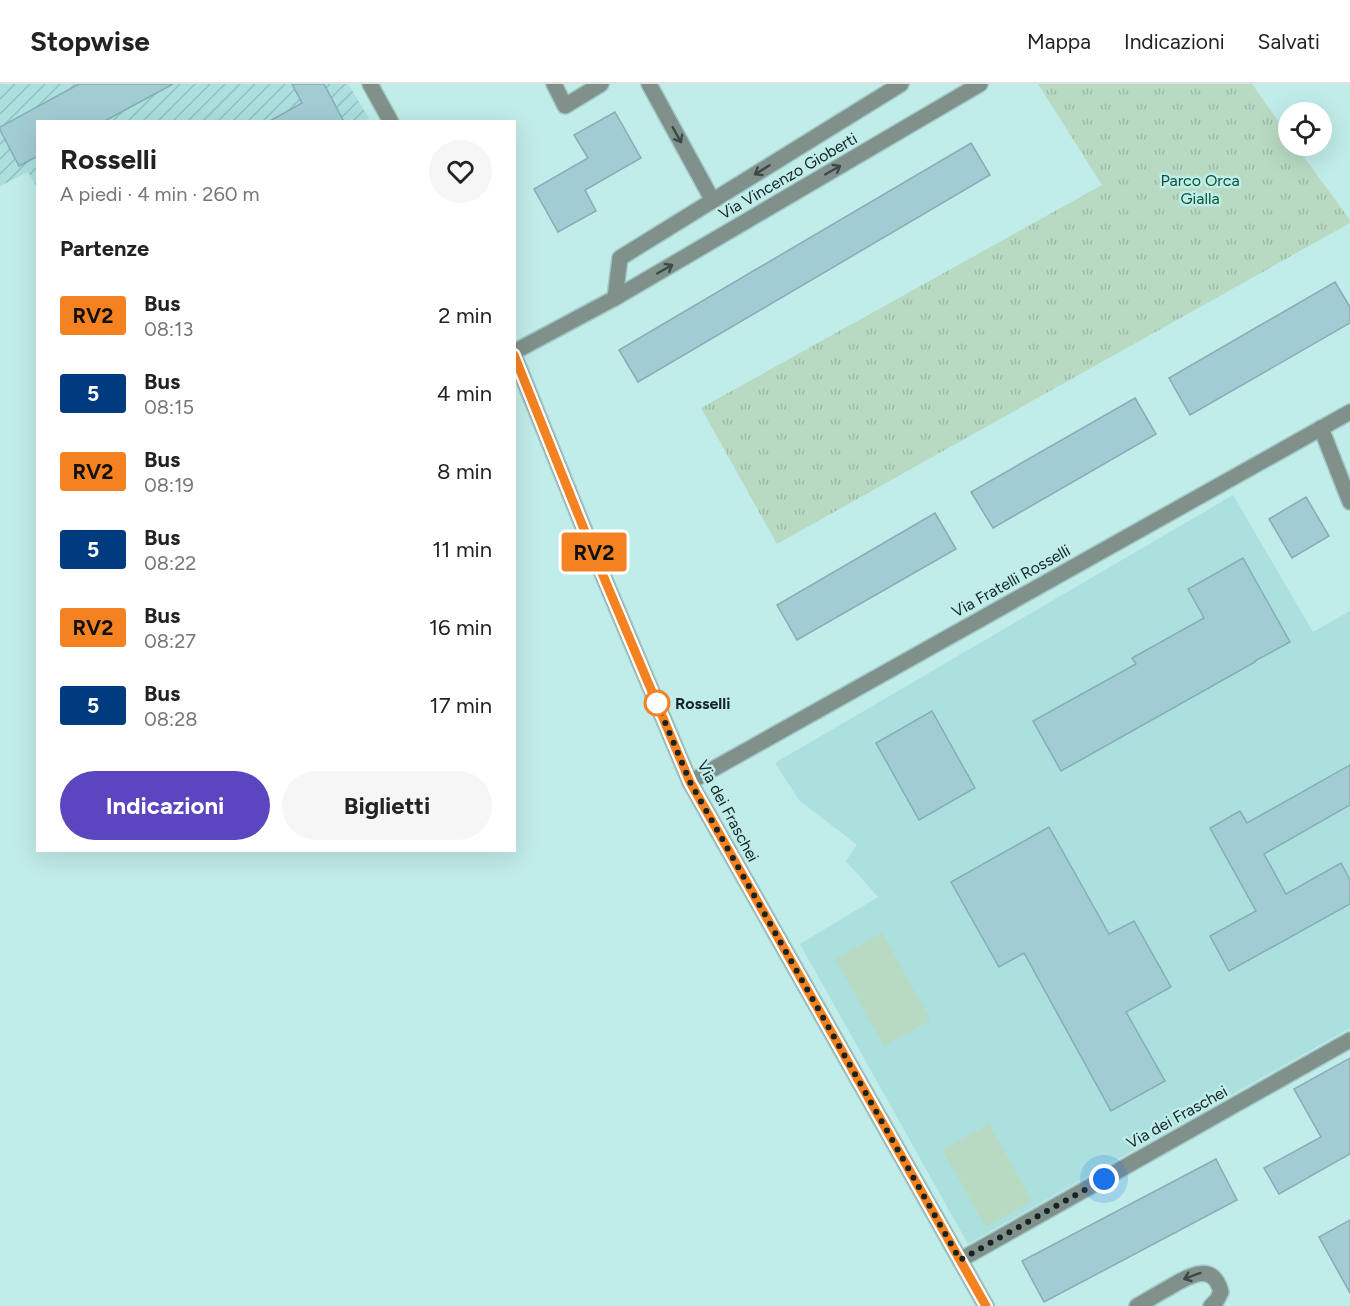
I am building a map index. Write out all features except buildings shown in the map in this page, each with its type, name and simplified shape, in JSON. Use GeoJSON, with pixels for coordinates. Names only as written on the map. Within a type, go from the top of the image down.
{"type":"FeatureCollection","features":[{"type":"Feature","properties":{"kind":"street"},"geometry":{"type":"LineString","coordinates":[[370,84],[391,120]]}},
{"type":"Feature","properties":{"kind":"street"},"geometry":{"type":"LineString","coordinates":[[554,84],[565,106],[601,84]]}},
{"type":"Feature","properties":{"kind":"street","name":"Via Vincenzo Gioberti"},"geometry":{"type":"LineString","coordinates":[[649,84],[712,201]]}},
{"type":"Feature","properties":{"kind":"street","name":"Via Vincenzo Gioberti"},"geometry":{"type":"LineString","coordinates":[[615,298],[620,258],[901,84]]}},
{"type":"Feature","properties":{"kind":"street","name":"Via Vincenzo Gioberti"},"geometry":{"type":"LineString","coordinates":[[516,352],[615,298],[980,84]]}},
{"type":"Feature","properties":{"kind":"street","name":"Via dei Fraschei"},"geometry":{"type":"LineString","coordinates":[[516,358],[594,554],[690,782],[986,1306]]}},
{"type":"Feature","properties":{"kind":"street","name":"Via Fratelli Rosselli"},"geometry":{"type":"LineString","coordinates":[[690,782],[1350,412]]}},
{"type":"Feature","properties":{"kind":"street"},"geometry":{"type":"LineString","coordinates":[[1321,428],[1350,502]]}},
{"type":"Feature","properties":{"kind":"street","name":"Via dei Fraschei"},"geometry":{"type":"LineString","coordinates":[[960,1260],[1350,1040]]}},
{"type":"Feature","properties":{"kind":"street"},"geometry":{"type":"LineString","coordinates":[[1137,1306],[1188,1276],[1201,1273],[1211,1275],[1219,1282],[1221,1292],[1211,1306]]}},
{"type":"Feature","properties":{"kind":"shaded area"},"geometry":{"type":"Polygon","coordinates":[[[0,84],[348,84],[369,118],[366,120],[36,120],[36,186],[28,172],[0,186],[0,84]]]}},
{"type":"Feature","properties":{"kind":"shaded area"},"geometry":{"type":"Polygon","coordinates":[[[1233,495],[1313,632],[1350,611],[1350,1028],[968,1244],[800,944],[878,897],[846,861],[857,845],[799,800],[775,763],[1233,495]]]}},
{"type":"Feature","properties":{"kind":"green space","name":"Parco Orca Gialla"},"geometry":{"type":"Polygon","coordinates":[[[1038,84],[1252,84],[1278,121],[1278,156],[1303,156],[1350,223],[777,544],[701,408],[1102,185],[1038,84]]]}},
{"type":"Feature","properties":{"kind":"green space"},"geometry":{"type":"Polygon","coordinates":[[[882,933],[931,1020],[884,1046],[835,959],[882,933]]]}},
{"type":"Feature","properties":{"kind":"green space"},"geometry":{"type":"Polygon","coordinates":[[[989,1124],[1032,1201],[986,1227],[942,1150],[989,1124]]]}},
{"type":"Feature","properties":{"kind":"bus line","name":"RV2"},"geometry":{"type":"LineString","coordinates":[[516,360],[594,554],[690,782],[986,1306]]}},
{"type":"Feature","properties":{"kind":"place","name":"Rosselli"},"geometry":{"type":"Point","coordinates":[657,703]}},
{"type":"Feature","properties":{"kind":"route"},"geometry":{"type":"LineString","coordinates":[[657,703],[690,782],[960,1260],[1104,1179]]}}]}
